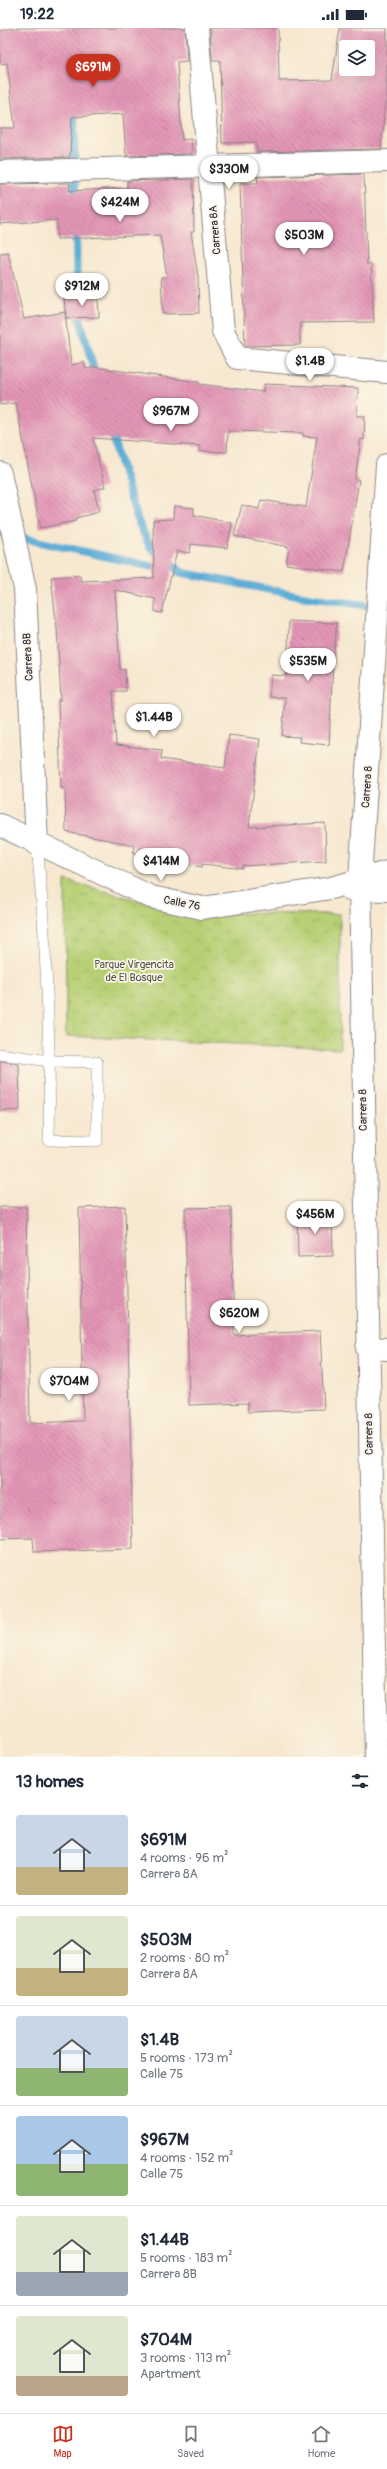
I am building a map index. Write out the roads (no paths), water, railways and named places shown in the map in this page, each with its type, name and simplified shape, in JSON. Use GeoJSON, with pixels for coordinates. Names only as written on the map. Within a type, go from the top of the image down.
{"type":"FeatureCollection","features":[{"type":"Feature","properties":{"kind":"street","name":"Carrera 8A"},"geometry":{"type":"LineString","coordinates":[[197,28],[223,331],[237,358],[387,372]]}},
{"type":"Feature","properties":{"kind":"street"},"geometry":{"type":"LineString","coordinates":[[0,172],[94,168],[210,167],[387,161]]}},
{"type":"Feature","properties":{"kind":"street","name":"Carrera 8"},"geometry":{"type":"LineString","coordinates":[[376,1757],[380,1650],[377,1349],[360,884],[387,465]]}},
{"type":"Feature","properties":{"kind":"street","name":"Carrera 8B"},"geometry":{"type":"LineString","coordinates":[[0,472],[25,589],[37,844]]}},
{"type":"Feature","properties":{"kind":"street","name":"Calle 76"},"geometry":{"type":"LineString","coordinates":[[0,825],[37,844],[151,896],[202,908],[360,884],[387,872]]}},
{"type":"Feature","properties":{"kind":"street","name":"Calle 76"},"geometry":{"type":"LineString","coordinates":[[360,884],[387,890]]}},
{"type":"Feature","properties":{"kind":"lane"},"geometry":{"type":"LineString","coordinates":[[0,1054],[50,1062],[97,1062],[97,1141],[49,1140],[50,1062],[44,916],[37,844]]}},
{"type":"Feature","properties":{"kind":"waterway"},"geometry":{"type":"LineString","coordinates":[[74,108],[75,200]]}},
{"type":"Feature","properties":{"kind":"waterway"},"geometry":{"type":"LineString","coordinates":[[76,228],[77,308],[96,377]]}},
{"type":"Feature","properties":{"kind":"waterway"},"geometry":{"type":"LineString","coordinates":[[110,429],[138,521],[150,547],[183,573]]}},
{"type":"Feature","properties":{"kind":"waterway"},"geometry":{"type":"LineString","coordinates":[[0,533],[163,569]]}},
{"type":"Feature","properties":{"kind":"waterway"},"geometry":{"type":"LineString","coordinates":[[179,572],[307,597],[378,607]]}},
{"type":"Feature","properties":{"kind":"park label","name":"Parque Virgencita de El Bosque"},"geometry":{"type":"Point","coordinates":[134,970]}}]}
